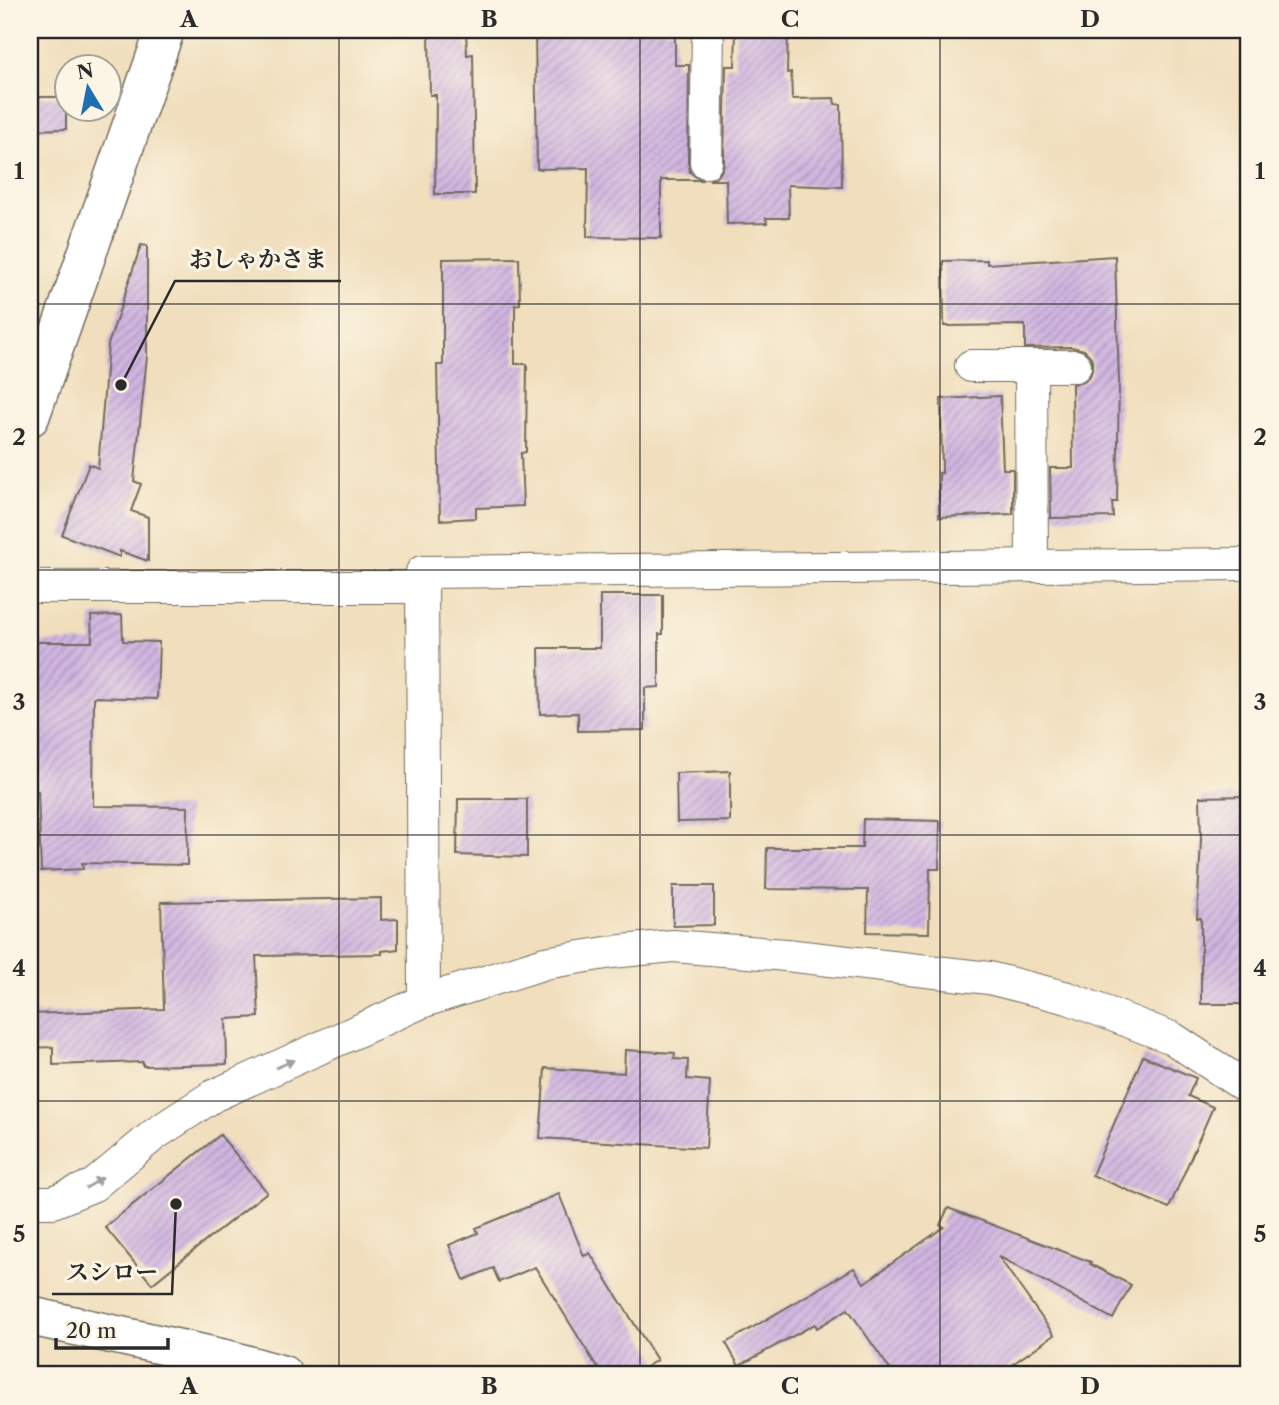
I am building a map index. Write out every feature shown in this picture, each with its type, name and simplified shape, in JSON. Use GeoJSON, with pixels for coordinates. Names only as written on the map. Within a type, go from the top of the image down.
{"type":"FeatureCollection","features":[{"type":"Feature","properties":{"kind":"main road"},"geometry":{"type":"LineString","coordinates":[[30,417],[165,30]]}},
{"type":"Feature","properties":{"kind":"main road"},"geometry":{"type":"LineString","coordinates":[[30,1316],[230,1360],[283,1375]]}},
{"type":"Feature","properties":{"kind":"street"},"geometry":{"type":"LineString","coordinates":[[706,162],[708,30]]}},
{"type":"Feature","properties":{"kind":"street"},"geometry":{"type":"LineString","coordinates":[[971,366],[1075,366]]}},
{"type":"Feature","properties":{"kind":"street"},"geometry":{"type":"LineString","coordinates":[[1031,366],[1032,566]]}},
{"type":"Feature","properties":{"kind":"street"},"geometry":{"type":"LineString","coordinates":[[424,1001],[422,572],[1249,564]]}},
{"type":"Feature","properties":{"kind":"street"},"geometry":{"type":"LineString","coordinates":[[30,587],[422,587]]}},
{"type":"Feature","properties":{"kind":"street"},"geometry":{"type":"LineString","coordinates":[[30,1202],[53,1202],[94,1185],[155,1134],[214,1096],[424,1001],[545,964],[612,952],[673,946],[786,955],[989,978],[1068,998],[1172,1038],[1249,1089]]}},
{"type":"Feature","properties":{"kind":"building"},"geometry":{"type":"Polygon","coordinates":[[[429,30],[466,30],[467,55],[473,54],[475,194],[435,194],[436,95],[430,95],[429,30]]]}},
{"type":"Feature","properties":{"kind":"building"},"geometry":{"type":"Polygon","coordinates":[[[535,30],[675,30],[675,65],[689,65],[688,162],[690,172],[703,180],[661,180],[661,238],[587,237],[588,168],[537,169],[535,30]]]}},
{"type":"Feature","properties":{"kind":"building"},"geometry":{"type":"Polygon","coordinates":[[[736,30],[788,30],[787,73],[791,72],[792,99],[834,98],[835,104],[841,105],[842,187],[788,185],[789,218],[766,218],[767,223],[727,224],[726,180],[709,180],[721,172],[724,163],[726,66],[735,66],[736,30]]]}},
{"type":"Feature","properties":{"kind":"building"},"geometry":{"type":"Polygon","coordinates":[[[30,97],[52,97],[52,122],[66,122],[66,129],[30,130],[30,97]]]}},
{"type":"Feature","properties":{"kind":"building"},"geometry":{"type":"Polygon","coordinates":[[[141,245],[147,246],[147,356],[134,481],[141,484],[131,511],[148,517],[148,561],[120,551],[120,557],[62,535],[89,464],[98,468],[108,345],[141,245]]]}},
{"type":"Feature","properties":{"kind":"building"},"geometry":{"type":"Polygon","coordinates":[[[1115,256],[1119,382],[1117,502],[1112,502],[1113,517],[1051,518],[1050,468],[1073,468],[1072,384],[1084,382],[1090,376],[1093,367],[1091,357],[1084,350],[1071,347],[1025,348],[1025,325],[944,326],[943,261],[987,260],[987,264],[1115,256]]]}},
{"type":"Feature","properties":{"kind":"building"},"geometry":{"type":"Polygon","coordinates":[[[519,258],[520,304],[515,305],[515,364],[527,364],[526,452],[521,453],[523,506],[476,508],[476,518],[440,520],[437,365],[443,365],[443,259],[519,258]]]}},
{"type":"Feature","properties":{"kind":"building"},"geometry":{"type":"Polygon","coordinates":[[[1000,396],[1003,469],[1013,469],[1013,514],[939,517],[939,473],[942,473],[941,399],[1000,396]]]}},
{"type":"Feature","properties":{"kind":"building"},"geometry":{"type":"Polygon","coordinates":[[[600,595],[663,595],[663,634],[659,634],[659,687],[645,688],[645,730],[578,731],[578,713],[540,714],[539,648],[600,648],[600,595]]]}},
{"type":"Feature","properties":{"kind":"building"},"geometry":{"type":"Polygon","coordinates":[[[122,615],[123,641],[159,642],[157,699],[94,697],[93,806],[188,807],[187,865],[82,863],[83,869],[41,871],[38,791],[30,791],[30,642],[92,642],[91,616],[122,615]]]}},
{"type":"Feature","properties":{"kind":"building"},"geometry":{"type":"Polygon","coordinates":[[[730,771],[730,821],[677,822],[676,773],[730,771]]]}},
{"type":"Feature","properties":{"kind":"building"},"geometry":{"type":"Polygon","coordinates":[[[1249,796],[1249,1004],[1201,1004],[1201,918],[1197,918],[1200,797],[1249,796]]]}},
{"type":"Feature","properties":{"kind":"building"},"geometry":{"type":"Polygon","coordinates":[[[458,799],[527,799],[527,857],[457,855],[458,799]]]}},
{"type":"Feature","properties":{"kind":"building"},"geometry":{"type":"Polygon","coordinates":[[[863,819],[940,821],[939,869],[930,869],[929,933],[867,932],[868,890],[766,889],[767,848],[862,848],[863,819]]]}},
{"type":"Feature","properties":{"kind":"building"},"geometry":{"type":"Polygon","coordinates":[[[673,886],[714,886],[714,925],[673,926],[673,886]]]}},
{"type":"Feature","properties":{"kind":"building"},"geometry":{"type":"Polygon","coordinates":[[[381,898],[381,920],[398,919],[398,949],[382,951],[382,954],[256,956],[259,1017],[226,1019],[227,1064],[143,1066],[143,1062],[53,1065],[53,1047],[30,1048],[30,1014],[164,1009],[161,902],[381,898]]]}},
{"type":"Feature","properties":{"kind":"building"},"geometry":{"type":"Polygon","coordinates":[[[625,1050],[675,1053],[674,1059],[688,1060],[687,1079],[710,1081],[706,1148],[540,1138],[545,1068],[624,1073],[625,1050]]]}},
{"type":"Feature","properties":{"kind":"building"},"geometry":{"type":"Polygon","coordinates":[[[1143,1056],[1196,1078],[1188,1096],[1213,1107],[1169,1208],[1092,1175],[1143,1056]]]}},
{"type":"Feature","properties":{"kind":"building"},"geometry":{"type":"Polygon","coordinates":[[[220,1135],[267,1192],[152,1284],[105,1227],[220,1135]]]}},
{"type":"Feature","properties":{"kind":"building"},"geometry":{"type":"Polygon","coordinates":[[[559,1194],[584,1256],[590,1253],[657,1360],[633,1375],[602,1375],[535,1267],[499,1282],[493,1268],[464,1280],[449,1245],[478,1233],[476,1228],[559,1194]]]}},
{"type":"Feature","properties":{"kind":"building"},"geometry":{"type":"Polygon","coordinates":[[[948,1208],[1091,1262],[1090,1264],[1131,1285],[1113,1319],[998,1256],[1054,1335],[997,1375],[894,1375],[848,1309],[817,1328],[815,1324],[739,1366],[726,1343],[854,1268],[864,1283],[944,1227],[940,1225],[948,1208]]]}},
{"type":"Feature","properties":{"kind":"place","name":"おしゃかさま"},"geometry":{"type":"Point","coordinates":[121,385]}},
{"type":"Feature","properties":{"kind":"place","name":"スシロー"},"geometry":{"type":"Point","coordinates":[176,1204]}}]}
